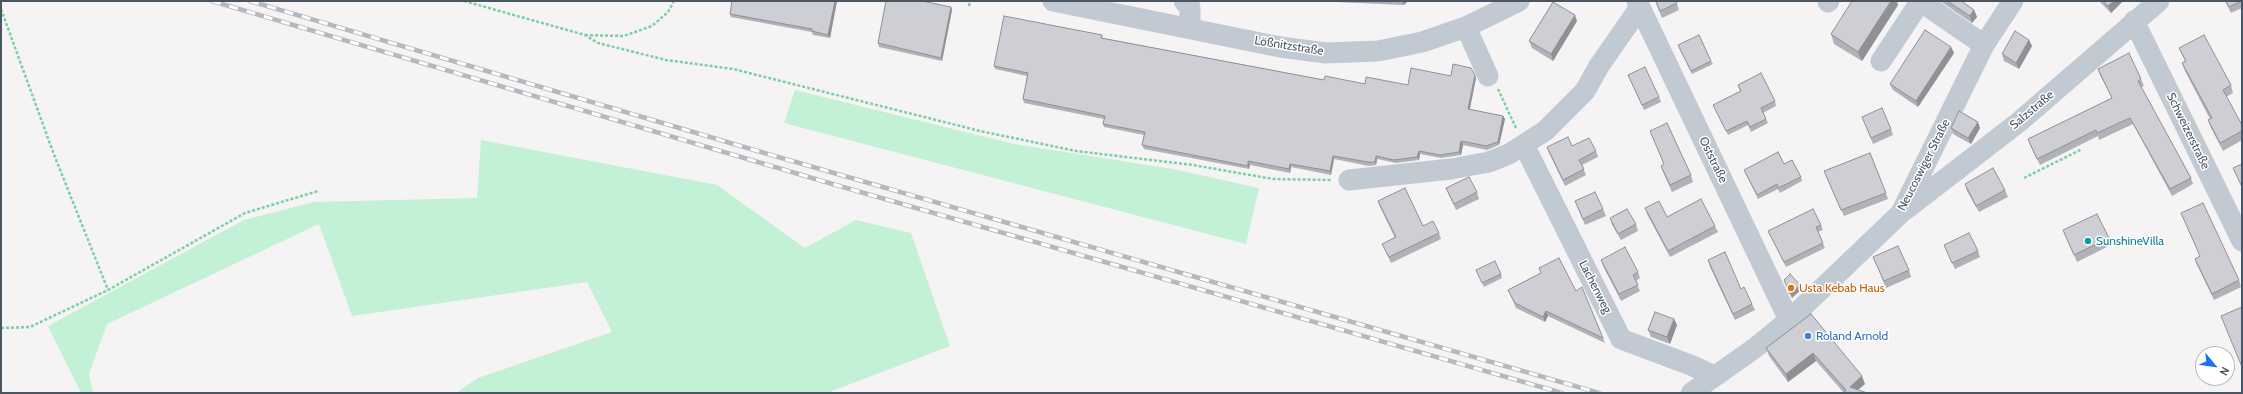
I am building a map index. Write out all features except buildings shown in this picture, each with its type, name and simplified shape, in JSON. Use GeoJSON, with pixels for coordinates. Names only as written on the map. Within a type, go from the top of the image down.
{"type":"FeatureCollection","features":[{"type":"Feature","properties":{"kind":"street","name":"Lößnitzstraße"},"geometry":{"type":"LineString","coordinates":[[1053,1],[1280,46],[1326,53],[1378,51],[1422,42],[1466,27],[1519,1]]}},
{"type":"Feature","properties":{"kind":"street"},"geometry":{"type":"LineString","coordinates":[[1184,1],[1190,7],[1190,28]]}},
{"type":"Feature","properties":{"kind":"street"},"geometry":{"type":"LineString","coordinates":[[1881,61],[1920,1],[1984,45]]}},
{"type":"Feature","properties":{"kind":"street","name":"Neucoswiger Straße"},"geometry":{"type":"LineString","coordinates":[[1691,393],[1755,348],[1789,320],[1901,213],[1984,45],[2014,1]]}},
{"type":"Feature","properties":{"kind":"street","name":"Salzstraße"},"geometry":{"type":"LineString","coordinates":[[1901,213],[2019,122],[2158,1]]}},
{"type":"Feature","properties":{"kind":"street"},"geometry":{"type":"LineString","coordinates":[[1349,180],[1436,171],[1488,162],[1509,154],[1524,145],[1545,131],[1585,91],[1638,4]]}},
{"type":"Feature","properties":{"kind":"street","name":"Oststraße"},"geometry":{"type":"LineString","coordinates":[[1638,4],[1789,320]]}},
{"type":"Feature","properties":{"kind":"street","name":"Schweizerstraße"},"geometry":{"type":"LineString","coordinates":[[2134,21],[2242,241]]}},
{"type":"Feature","properties":{"kind":"street"},"geometry":{"type":"LineString","coordinates":[[1466,27],[1488,76]]}},
{"type":"Feature","properties":{"kind":"street","name":"Lachenweg"},"geometry":{"type":"LineString","coordinates":[[1524,145],[1621,339],[1693,366],[1714,376]]}},
{"type":"Feature","properties":{"kind":"path"},"geometry":{"type":"LineString","coordinates":[[464,1],[585,35],[624,36],[652,26],[668,12],[674,1]]}},
{"type":"Feature","properties":{"kind":"path"},"geometry":{"type":"LineString","coordinates":[[969,6],[970,1]]}},
{"type":"Feature","properties":{"kind":"path"},"geometry":{"type":"LineString","coordinates":[[1,9],[53,152],[108,290]]}},
{"type":"Feature","properties":{"kind":"path"},"geometry":{"type":"LineString","coordinates":[[585,35],[598,43],[666,60],[733,69],[980,131],[1076,151],[1193,165],[1274,179],[1349,180]]}},
{"type":"Feature","properties":{"kind":"path"},"geometry":{"type":"LineString","coordinates":[[1488,76],[1496,84],[1524,145]]}},
{"type":"Feature","properties":{"kind":"path"},"geometry":{"type":"LineString","coordinates":[[2024,178],[2082,149]]}},
{"type":"Feature","properties":{"kind":"path"},"geometry":{"type":"LineString","coordinates":[[1,328],[30,327],[108,290],[245,213],[318,191]]}},
{"type":"Feature","properties":{"kind":"green space"},"geometry":{"type":"Polygon","coordinates":[[[795,90],[1014,144],[1173,169],[1259,188],[1246,244],[784,123],[795,90]]]}},
{"type":"Feature","properties":{"kind":"green space"},"geometry":{"type":"Polygon","coordinates":[[[481,140],[717,185],[805,248],[856,220],[911,233],[950,346],[827,393],[456,393],[478,378],[612,332],[587,282],[352,316],[319,224],[107,324],[89,374],[93,393],[81,393],[48,326],[244,220],[314,202],[477,198],[481,140]]]}},
{"type":"Feature","properties":{"kind":"railway"},"geometry":{"type":"LineString","coordinates":[[212,1],[829,183],[1562,393]]}},
{"type":"Feature","properties":{"kind":"railway"},"geometry":{"type":"LineString","coordinates":[[250,1],[754,150],[1599,393]]}},
{"type":"Feature","properties":{"kind":"place","name":"SunshineVilla"},"geometry":{"type":"Point","coordinates":[2088,241]}},
{"type":"Feature","properties":{"kind":"place","name":"Usta Kebab Haus"},"geometry":{"type":"Point","coordinates":[1791,288]}},
{"type":"Feature","properties":{"kind":"place","name":"Roland Arnold"},"geometry":{"type":"Point","coordinates":[1808,336]}}]}
